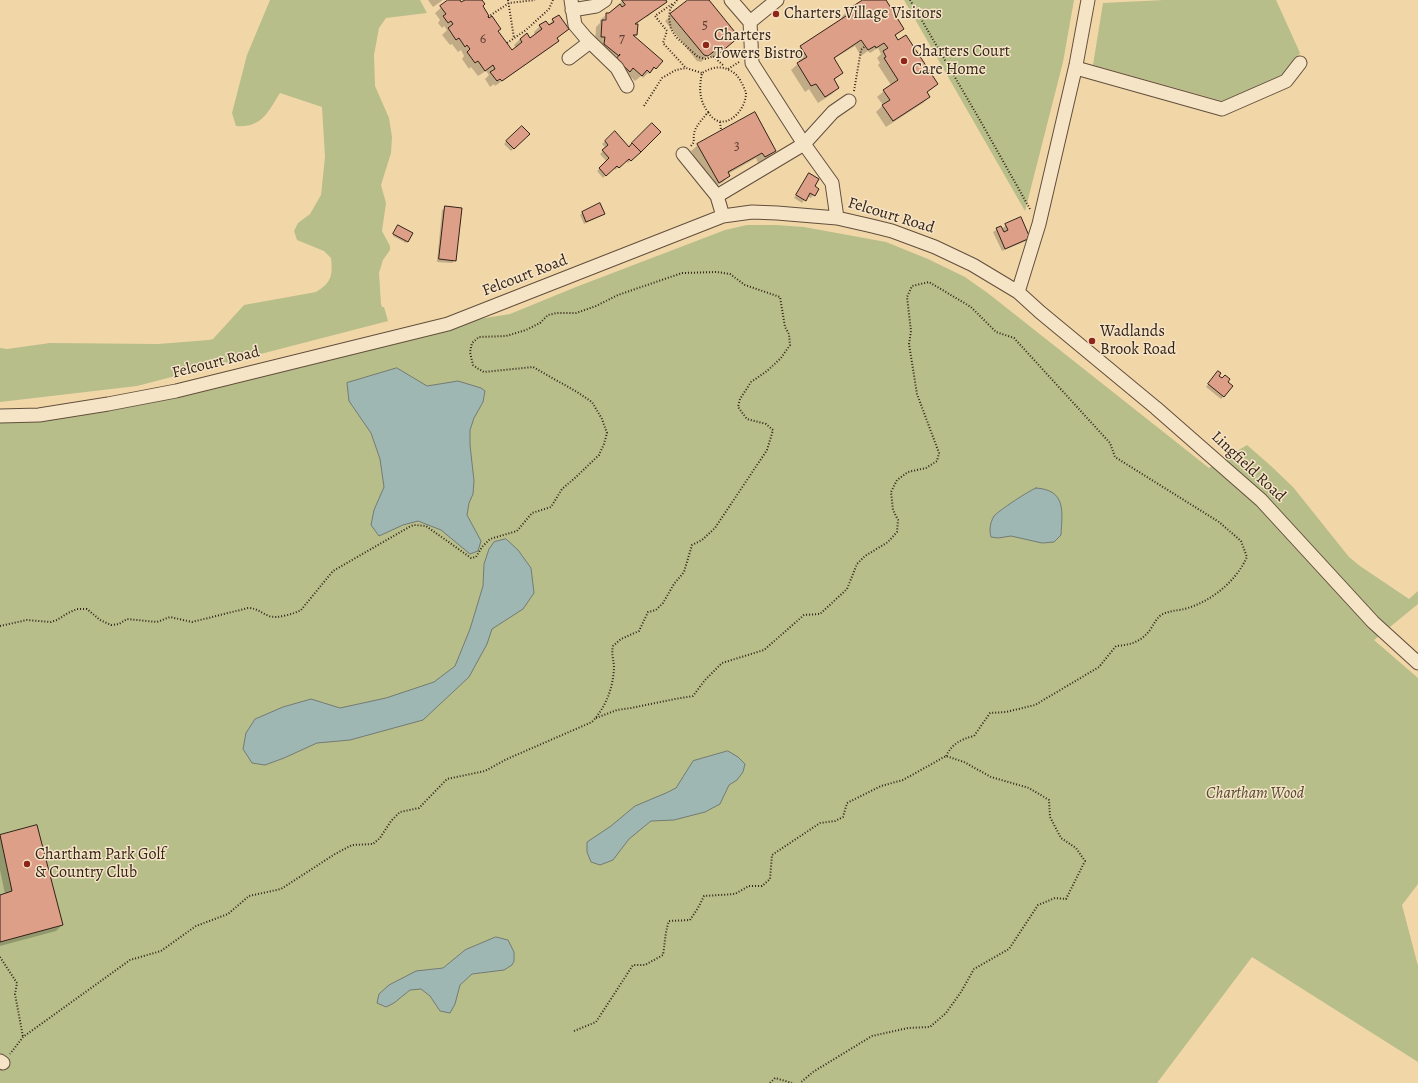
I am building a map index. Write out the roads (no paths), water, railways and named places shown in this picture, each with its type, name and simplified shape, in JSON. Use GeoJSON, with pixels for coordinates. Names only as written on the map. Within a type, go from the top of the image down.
{"type":"FeatureCollection","features":[{"type":"Feature","properties":{"kind":"street"},"geometry":{"type":"LineString","coordinates":[[605,0],[596,6],[572,5],[575,25],[617,68],[627,86]]}},
{"type":"Feature","properties":{"kind":"street"},"geometry":{"type":"LineString","coordinates":[[731,0],[750,22],[752,64],[804,144],[832,183],[837,218]]}},
{"type":"Feature","properties":{"kind":"street"},"geometry":{"type":"LineString","coordinates":[[750,22],[777,0]]}},
{"type":"Feature","properties":{"kind":"street"},"geometry":{"type":"LineString","coordinates":[[1018,292],[1039,224],[1076,68],[1088,0]]}},
{"type":"Feature","properties":{"kind":"street"},"geometry":{"type":"LineString","coordinates":[[569,58],[590,42]]}},
{"type":"Feature","properties":{"kind":"street"},"geometry":{"type":"LineString","coordinates":[[1076,68],[1222,109],[1286,81],[1300,63]]}},
{"type":"Feature","properties":{"kind":"street"},"geometry":{"type":"LineString","coordinates":[[717,196],[804,144],[833,112],[849,101]]}},
{"type":"Feature","properties":{"kind":"street"},"geometry":{"type":"LineString","coordinates":[[683,154],[717,196],[723,216]]}},
{"type":"Feature","properties":{"kind":"street","name":"Felcourt Road"},"geometry":{"type":"LineString","coordinates":[[0,416],[39,415],[176,391],[448,324],[723,216],[752,212],[837,218],[892,231],[935,247],[973,265],[1018,292],[1040,312]]}},
{"type":"Feature","properties":{"kind":"street","name":"Lingfield Road"},"geometry":{"type":"LineString","coordinates":[[1040,312],[1156,408],[1261,500],[1373,622],[1418,663]]}},
{"type":"Feature","properties":{"kind":"water"},"geometry":{"type":"Polygon","coordinates":[[[397,368],[427,386],[458,381],[481,388],[485,391],[483,402],[474,418],[470,430],[474,481],[473,494],[469,503],[467,515],[481,541],[478,551],[470,554],[441,530],[418,521],[403,525],[379,536],[371,525],[374,510],[384,487],[380,459],[371,433],[349,401],[347,383],[397,368]]]}},
{"type":"Feature","properties":{"kind":"water"},"geometry":{"type":"Polygon","coordinates":[[[1036,488],[1053,493],[1058,498],[1062,511],[1061,535],[1054,542],[1042,543],[1011,536],[998,538],[991,537],[990,526],[994,516],[1014,501],[1036,488]]]}},
{"type":"Feature","properties":{"kind":"water"},"geometry":{"type":"Polygon","coordinates":[[[506,539],[518,550],[531,568],[534,593],[523,609],[492,629],[487,644],[469,677],[423,720],[350,740],[317,743],[265,765],[252,763],[243,749],[246,733],[255,719],[283,707],[311,699],[340,708],[386,698],[434,682],[455,666],[470,629],[483,586],[484,564],[489,549],[494,542],[506,539]]]}},
{"type":"Feature","properties":{"kind":"water"},"geometry":{"type":"Polygon","coordinates":[[[728,751],[738,757],[745,764],[743,772],[737,780],[729,785],[720,804],[705,812],[674,820],[651,821],[629,839],[613,860],[600,865],[591,862],[587,852],[587,842],[611,826],[635,806],[676,788],[693,761],[728,751]]]}},
{"type":"Feature","properties":{"kind":"water"},"geometry":{"type":"Polygon","coordinates":[[[496,937],[508,940],[514,952],[514,961],[512,965],[504,970],[472,974],[460,985],[455,1004],[450,1013],[440,1011],[430,996],[421,989],[410,990],[394,1003],[386,1007],[377,1003],[379,994],[389,985],[416,971],[443,968],[465,950],[496,937]]]}},
{"type":"Feature","properties":{"kind":"place","name":"Charters Village Visitors"},"geometry":{"type":"Point","coordinates":[776,14]}},
{"type":"Feature","properties":{"kind":"place","name":"Charters Towers Bistro"},"geometry":{"type":"Point","coordinates":[706,45]}},
{"type":"Feature","properties":{"kind":"place","name":"Charters Court Care Home"},"geometry":{"type":"Point","coordinates":[904,61]}},
{"type":"Feature","properties":{"kind":"place","name":"Wadlands Brook Road"},"geometry":{"type":"Point","coordinates":[1092,341]}},
{"type":"Feature","properties":{"kind":"place","name":"Chartham Park Golf & Country Club"},"geometry":{"type":"Point","coordinates":[27,864]}},
{"type":"Feature","properties":{"kind":"park label","name":"Chartham Wood"},"geometry":{"type":"Point","coordinates":[1255,794]}}]}
